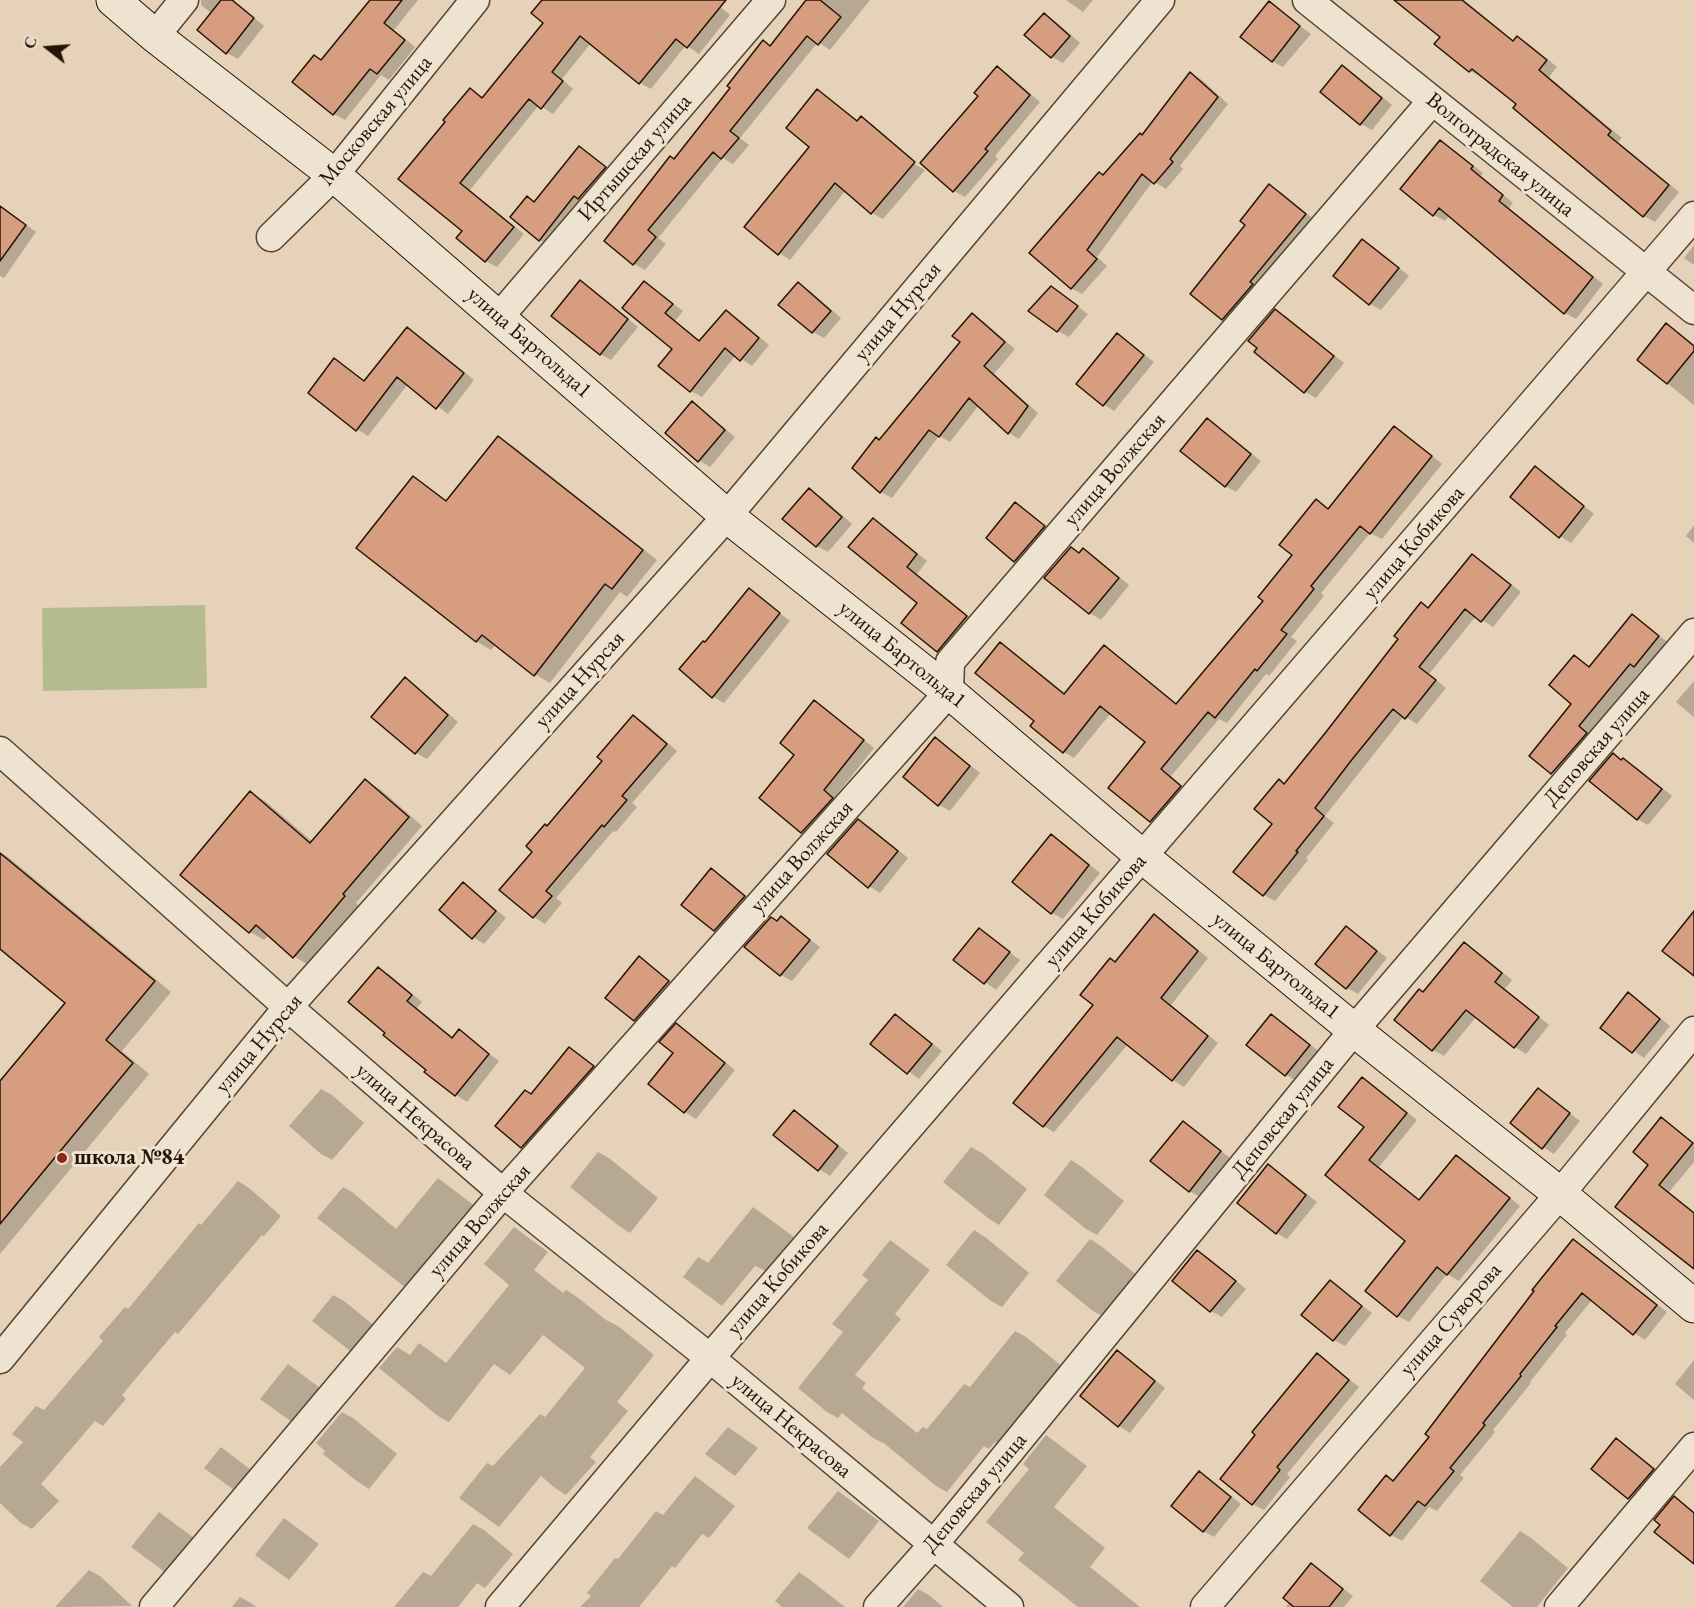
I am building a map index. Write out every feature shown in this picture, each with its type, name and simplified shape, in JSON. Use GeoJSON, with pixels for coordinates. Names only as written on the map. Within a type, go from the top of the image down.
{"type":"FeatureCollection","features":[{"type":"Feature","properties":{"kind":"street","name":"улица Бартольда1"},"geometry":{"type":"LineString","coordinates":[[113,0],[155,36],[334,175],[500,316],[727,516],[949,692],[1143,857],[1354,1030],[1560,1194],[1694,1306]]}},
{"type":"Feature","properties":{"kind":"street"},"geometry":{"type":"LineString","coordinates":[[155,36],[184,0]]}},
{"type":"Feature","properties":{"kind":"street","name":"Московская улица"},"geometry":{"type":"LineString","coordinates":[[271,237],[334,175],[476,0]]}},
{"type":"Feature","properties":{"kind":"street","name":"Иртышская улица"},"geometry":{"type":"LineString","coordinates":[[500,316],[771,0]]}},
{"type":"Feature","properties":{"kind":"street","name":"улица Нурсая"},"geometry":{"type":"LineString","coordinates":[[0,1359],[288,1007],[727,516],[1160,0]]}},
{"type":"Feature","properties":{"kind":"street","name":"Волгоградская улица"},"geometry":{"type":"LineString","coordinates":[[1307,0],[1694,310]]}},
{"type":"Feature","properties":{"kind":"street","name":"улица Волжская"},"geometry":{"type":"LineString","coordinates":[[154,1607],[503,1193],[949,692],[950,662],[1432,101]]}},
{"type":"Feature","properties":{"kind":"street","name":"улица Кобикова"},"geometry":{"type":"LineString","coordinates":[[500,1607],[710,1358],[1694,216]]}},
{"type":"Feature","properties":{"kind":"street","name":"Деповская улица"},"geometry":{"type":"LineString","coordinates":[[878,1607],[933,1545],[1354,1030],[1694,633]]}},
{"type":"Feature","properties":{"kind":"street","name":"улица Некрасова"},"geometry":{"type":"LineString","coordinates":[[0,751],[288,1007],[503,1193],[710,1358],[1009,1607]]}},
{"type":"Feature","properties":{"kind":"street","name":"улица Суворова"},"geometry":{"type":"LineString","coordinates":[[1205,1607],[1560,1194],[1694,1031]]}},
{"type":"Feature","properties":{"kind":"street"},"geometry":{"type":"LineString","coordinates":[[1559,1607],[1694,1448]]}},
{"type":"Feature","properties":{"kind":"green space"},"geometry":{"type":"Polygon","coordinates":[[[205,605],[207,688],[43,691],[42,608],[205,605]]]}},
{"type":"Feature","properties":{"kind":"building"},"geometry":{"type":"Polygon","coordinates":[[[221,0],[232,0],[254,18],[226,54],[197,30],[221,0]]]}},
{"type":"Feature","properties":{"kind":"building"},"geometry":{"type":"Polygon","coordinates":[[[370,0],[402,0],[384,23],[405,40],[377,74],[370,69],[333,115],[292,82],[314,55],[321,60],[370,0]]]}},
{"type":"Feature","properties":{"kind":"building"},"geometry":{"type":"Polygon","coordinates":[[[542,0],[726,0],[687,48],[676,39],[639,84],[580,36],[552,72],[563,81],[541,109],[529,99],[460,183],[514,227],[485,262],[456,238],[462,231],[398,179],[470,88],[482,98],[543,23],[531,13],[542,0]]]}},
{"type":"Feature","properties":{"kind":"building"},"geometry":{"type":"Polygon","coordinates":[[[806,0],[820,0],[841,17],[818,45],[807,36],[730,131],[739,138],[721,159],[713,152],[648,230],[656,237],[633,265],[604,241],[670,156],[674,159],[730,88],[727,86],[763,40],[770,46],[806,0]]]}},
{"type":"Feature","properties":{"kind":"building"},"geometry":{"type":"Polygon","coordinates":[[[1394,0],[1462,0],[1513,41],[1517,36],[1547,60],[1539,70],[1611,131],[1608,135],[1669,185],[1643,217],[1513,108],[1516,104],[1472,69],[1469,72],[1434,44],[1440,37],[1394,0]]]}},
{"type":"Feature","properties":{"kind":"building"},"geometry":{"type":"Polygon","coordinates":[[[1269,1],[1300,26],[1272,62],[1240,37],[1269,1]]]}},
{"type":"Feature","properties":{"kind":"building"},"geometry":{"type":"Polygon","coordinates":[[[1044,13],[1070,36],[1051,58],[1024,35],[1044,13]]]}},
{"type":"Feature","properties":{"kind":"building"},"geometry":{"type":"Polygon","coordinates":[[[1342,65],[1382,98],[1360,125],[1320,92],[1342,65]]]}},
{"type":"Feature","properties":{"kind":"building"},"geometry":{"type":"Polygon","coordinates":[[[997,66],[1030,95],[985,149],[988,151],[953,192],[920,163],[978,96],[974,93],[997,66]]]}},
{"type":"Feature","properties":{"kind":"building"},"geometry":{"type":"Polygon","coordinates":[[[1190,72],[1218,97],[1170,159],[1173,162],[1154,184],[1142,174],[1087,250],[1097,259],[1071,289],[1029,253],[1099,172],[1103,175],[1140,133],[1142,135],[1190,72]]]}},
{"type":"Feature","properties":{"kind":"building"},"geometry":{"type":"Polygon","coordinates":[[[817,89],[857,121],[861,116],[915,162],[871,214],[835,183],[778,255],[744,227],[809,147],[786,128],[817,89]]]}},
{"type":"Feature","properties":{"kind":"building"},"geometry":{"type":"Polygon","coordinates":[[[1440,140],[1473,166],[1471,169],[1503,195],[1499,201],[1593,277],[1564,314],[1439,208],[1433,216],[1400,189],[1440,140]]]}},
{"type":"Feature","properties":{"kind":"building"},"geometry":{"type":"Polygon","coordinates":[[[579,146],[606,167],[578,199],[574,196],[539,241],[510,217],[527,196],[534,202],[579,146]]]}},
{"type":"Feature","properties":{"kind":"building"},"geometry":{"type":"Polygon","coordinates":[[[1269,184],[1306,214],[1250,282],[1253,284],[1222,320],[1190,294],[1245,225],[1240,221],[1269,184]]]}},
{"type":"Feature","properties":{"kind":"building"},"geometry":{"type":"Polygon","coordinates":[[[0,206],[26,225],[0,261],[0,206]]]}},
{"type":"Feature","properties":{"kind":"building"},"geometry":{"type":"Polygon","coordinates":[[[1362,239],[1399,268],[1369,305],[1333,276],[1362,239]]]}},
{"type":"Feature","properties":{"kind":"building"},"geometry":{"type":"Polygon","coordinates":[[[580,280],[628,319],[600,355],[551,316],[580,280]]]}},
{"type":"Feature","properties":{"kind":"building"},"geometry":{"type":"Polygon","coordinates":[[[644,281],[673,304],[665,313],[699,341],[726,310],[759,338],[740,361],[725,348],[690,392],[658,366],[672,349],[622,308],[644,281]]]}},
{"type":"Feature","properties":{"kind":"building"},"geometry":{"type":"Polygon","coordinates":[[[798,282],[831,311],[812,333],[778,305],[798,282]]]}},
{"type":"Feature","properties":{"kind":"building"},"geometry":{"type":"Polygon","coordinates":[[[1051,286],[1078,306],[1057,332],[1028,311],[1051,286]]]}},
{"type":"Feature","properties":{"kind":"building"},"geometry":{"type":"Polygon","coordinates":[[[1275,309],[1334,356],[1304,393],[1254,352],[1257,348],[1248,341],[1275,309]]]}},
{"type":"Feature","properties":{"kind":"building"},"geometry":{"type":"Polygon","coordinates":[[[972,313],[1005,342],[984,366],[1028,406],[1008,434],[969,398],[939,437],[929,430],[880,493],[852,468],[876,437],[879,440],[960,342],[952,336],[972,313]]]}},
{"type":"Feature","properties":{"kind":"building"},"geometry":{"type":"Polygon","coordinates":[[[1666,323],[1694,346],[1694,351],[1667,384],[1637,360],[1666,323]]]}},
{"type":"Feature","properties":{"kind":"building"},"geometry":{"type":"Polygon","coordinates":[[[407,327],[464,373],[436,409],[397,377],[356,431],[308,393],[334,358],[364,381],[407,327]]]}},
{"type":"Feature","properties":{"kind":"building"},"geometry":{"type":"Polygon","coordinates":[[[1117,333],[1144,355],[1103,406],[1076,384],[1117,333]]]}},
{"type":"Feature","properties":{"kind":"building"},"geometry":{"type":"Polygon","coordinates":[[[692,401],[725,430],[698,462],[665,433],[692,401]]]}},
{"type":"Feature","properties":{"kind":"building"},"geometry":{"type":"Polygon","coordinates":[[[1207,418],[1251,454],[1225,487],[1180,451],[1207,418]]]}},
{"type":"Feature","properties":{"kind":"building"},"geometry":{"type":"Polygon","coordinates":[[[1394,426],[1432,456],[1370,534],[1360,526],[1311,586],[1314,589],[1281,630],[1287,634],[1257,671],[1255,669],[1215,718],[1208,712],[1161,769],[1181,786],[1150,822],[1108,788],[1145,742],[1100,706],[1063,753],[1030,726],[1034,721],[975,673],[1000,642],[1064,694],[1104,645],[1176,704],[1263,601],[1258,597],[1292,555],[1279,545],[1316,499],[1328,509],[1394,426]]]}},
{"type":"Feature","properties":{"kind":"building"},"geometry":{"type":"Polygon","coordinates":[[[498,436],[643,550],[612,589],[605,584],[534,676],[482,635],[476,642],[356,548],[413,476],[446,501],[498,436]]]}},
{"type":"Feature","properties":{"kind":"building"},"geometry":{"type":"Polygon","coordinates":[[[1535,466],[1584,506],[1559,538],[1510,497],[1535,466]]]}},
{"type":"Feature","properties":{"kind":"building"},"geometry":{"type":"Polygon","coordinates":[[[809,488],[842,517],[816,547],[782,519],[809,488]]]}},
{"type":"Feature","properties":{"kind":"building"},"geometry":{"type":"Polygon","coordinates":[[[1015,502],[1045,526],[1014,562],[986,538],[1015,502]]]}},
{"type":"Feature","properties":{"kind":"building"},"geometry":{"type":"Polygon","coordinates":[[[873,518],[917,554],[907,567],[967,616],[937,652],[901,623],[917,603],[848,547],[873,518]]]}},
{"type":"Feature","properties":{"kind":"building"},"geometry":{"type":"Polygon","coordinates":[[[1071,547],[1079,553],[1083,548],[1119,578],[1089,614],[1044,578],[1071,547]]]}},
{"type":"Feature","properties":{"kind":"building"},"geometry":{"type":"Polygon","coordinates":[[[1472,554],[1511,585],[1481,622],[1465,609],[1419,667],[1436,680],[1405,719],[1393,709],[1350,762],[1315,808],[1324,816],[1263,896],[1233,872],[1272,824],[1254,809],[1279,779],[1284,784],[1326,732],[1398,639],[1394,636],[1421,602],[1428,608],[1472,554]]]}},
{"type":"Feature","properties":{"kind":"building"},"geometry":{"type":"Polygon","coordinates":[[[749,588],[780,613],[712,698],[679,669],[703,641],[705,642],[749,588]]]}},
{"type":"Feature","properties":{"kind":"building"},"geometry":{"type":"Polygon","coordinates":[[[1632,614],[1659,636],[1634,667],[1630,664],[1579,726],[1587,733],[1551,774],[1529,756],[1571,704],[1549,685],[1574,655],[1589,667],[1632,614]]]}},
{"type":"Feature","properties":{"kind":"building"},"geometry":{"type":"Polygon","coordinates":[[[405,677],[448,715],[415,754],[371,717],[405,677]]]}},
{"type":"Feature","properties":{"kind":"building"},"geometry":{"type":"Polygon","coordinates":[[[814,700],[864,740],[824,790],[833,798],[801,833],[759,798],[794,755],[780,743],[814,700]]]}},
{"type":"Feature","properties":{"kind":"building"},"geometry":{"type":"Polygon","coordinates":[[[633,715],[667,744],[622,796],[627,800],[604,827],[602,825],[546,891],[552,896],[533,918],[499,890],[532,852],[526,846],[545,824],[547,826],[602,761],[597,757],[633,715]]]}},
{"type":"Feature","properties":{"kind":"building"},"geometry":{"type":"Polygon","coordinates":[[[935,737],[970,766],[938,806],[903,777],[935,737]]]}},
{"type":"Feature","properties":{"kind":"building"},"geometry":{"type":"Polygon","coordinates":[[[1613,753],[1621,760],[1623,758],[1662,789],[1637,820],[1589,781],[1613,753]]]}},
{"type":"Feature","properties":{"kind":"building"},"geometry":{"type":"Polygon","coordinates":[[[365,779],[409,817],[343,894],[345,896],[293,958],[256,925],[249,933],[180,875],[250,791],[310,843],[365,779]]]}},
{"type":"Feature","properties":{"kind":"building"},"geometry":{"type":"Polygon","coordinates":[[[858,819],[898,851],[868,888],[827,854],[858,819]]]}},
{"type":"Feature","properties":{"kind":"building"},"geometry":{"type":"Polygon","coordinates":[[[1051,834],[1089,865],[1051,914],[1012,882],[1051,834]]]}},
{"type":"Feature","properties":{"kind":"building"},"geometry":{"type":"Polygon","coordinates":[[[0,853],[155,981],[106,1040],[133,1063],[0,1224],[0,1081],[65,1003],[0,949],[0,853]]]}},
{"type":"Feature","properties":{"kind":"building"},"geometry":{"type":"Polygon","coordinates":[[[711,868],[745,896],[714,931],[681,905],[711,868]]]}},
{"type":"Feature","properties":{"kind":"building"},"geometry":{"type":"Polygon","coordinates":[[[463,882],[496,911],[472,939],[439,910],[463,882]]]}},
{"type":"Feature","properties":{"kind":"building"},"geometry":{"type":"Polygon","coordinates":[[[1694,911],[1694,976],[1662,951],[1694,911]]]}},
{"type":"Feature","properties":{"kind":"building"},"geometry":{"type":"Polygon","coordinates":[[[1154,914],[1198,951],[1161,998],[1208,1036],[1172,1081],[1117,1037],[1043,1127],[1013,1103],[1093,1005],[1080,995],[1110,958],[1115,962],[1154,914]]]}},
{"type":"Feature","properties":{"kind":"building"},"geometry":{"type":"Polygon","coordinates":[[[781,916],[810,940],[780,976],[744,947],[771,917],[777,921],[781,916]]]}},
{"type":"Feature","properties":{"kind":"building"},"geometry":{"type":"Polygon","coordinates":[[[1346,926],[1377,951],[1346,989],[1315,964],[1346,926]]]}},
{"type":"Feature","properties":{"kind":"building"},"geometry":{"type":"Polygon","coordinates":[[[979,928],[1010,952],[984,984],[953,960],[979,928]]]}},
{"type":"Feature","properties":{"kind":"building"},"geometry":{"type":"Polygon","coordinates":[[[1464,942],[1502,973],[1495,982],[1539,1017],[1514,1048],[1466,1010],[1432,1051],[1394,1020],[1419,989],[1423,992],[1464,942]]]}},
{"type":"Feature","properties":{"kind":"building"},"geometry":{"type":"Polygon","coordinates":[[[639,956],[669,981],[634,1021],[605,998],[639,956]]]}},
{"type":"Feature","properties":{"kind":"building"},"geometry":{"type":"Polygon","coordinates":[[[378,967],[412,995],[407,1001],[452,1038],[459,1029],[489,1054],[455,1096],[424,1072],[426,1070],[383,1035],[385,1033],[348,1002],[378,967]]]}},
{"type":"Feature","properties":{"kind":"building"},"geometry":{"type":"Polygon","coordinates":[[[1628,992],[1660,1019],[1632,1053],[1600,1028],[1628,992]]]}},
{"type":"Feature","properties":{"kind":"building"},"geometry":{"type":"Polygon","coordinates":[[[895,1014],[932,1044],[907,1074],[870,1044],[895,1014]]]}},
{"type":"Feature","properties":{"kind":"building"},"geometry":{"type":"Polygon","coordinates":[[[1271,1014],[1310,1045],[1285,1076],[1246,1045],[1271,1014]]]}},
{"type":"Feature","properties":{"kind":"building"},"geometry":{"type":"Polygon","coordinates":[[[676,1023],[725,1063],[684,1113],[648,1084],[673,1053],[659,1042],[676,1023]]]}},
{"type":"Feature","properties":{"kind":"building"},"geometry":{"type":"Polygon","coordinates":[[[569,1047],[594,1066],[521,1148],[495,1126],[525,1090],[531,1094],[569,1047]]]}},
{"type":"Feature","properties":{"kind":"building"},"geometry":{"type":"Polygon","coordinates":[[[1362,1077],[1407,1113],[1369,1160],[1419,1200],[1456,1155],[1510,1198],[1447,1275],[1437,1267],[1397,1317],[1365,1291],[1405,1241],[1325,1175],[1364,1127],[1338,1107],[1362,1077]]]}},
{"type":"Feature","properties":{"kind":"building"},"geometry":{"type":"Polygon","coordinates":[[[1538,1088],[1570,1113],[1542,1149],[1510,1123],[1538,1088]]]}},
{"type":"Feature","properties":{"kind":"building"},"geometry":{"type":"Polygon","coordinates":[[[794,1110],[838,1146],[818,1171],[773,1135],[794,1110]]]}},
{"type":"Feature","properties":{"kind":"building"},"geometry":{"type":"Polygon","coordinates":[[[1661,1117],[1693,1143],[1659,1185],[1694,1213],[1694,1269],[1615,1207],[1648,1165],[1633,1152],[1661,1117]]]}},
{"type":"Feature","properties":{"kind":"building"},"geometry":{"type":"Polygon","coordinates":[[[1183,1121],[1221,1151],[1189,1192],[1150,1161],[1183,1121]]]}},
{"type":"Feature","properties":{"kind":"building"},"geometry":{"type":"Polygon","coordinates":[[[1268,1164],[1306,1195],[1276,1234],[1237,1203],[1268,1164]]]}},
{"type":"Feature","properties":{"kind":"building"},"geometry":{"type":"Polygon","coordinates":[[[1573,1239],[1657,1305],[1633,1335],[1582,1293],[1483,1423],[1485,1425],[1450,1468],[1454,1471],[1425,1506],[1418,1501],[1390,1536],[1358,1510],[1386,1475],[1393,1481],[1429,1437],[1425,1434],[1534,1291],[1532,1290],[1573,1239]]]}},
{"type":"Feature","properties":{"kind":"building"},"geometry":{"type":"Polygon","coordinates":[[[1197,1250],[1236,1281],[1210,1312],[1172,1281],[1197,1250]]]}},
{"type":"Feature","properties":{"kind":"building"},"geometry":{"type":"Polygon","coordinates":[[[1330,1280],[1362,1306],[1333,1341],[1301,1315],[1330,1280]]]}},
{"type":"Feature","properties":{"kind":"building"},"geometry":{"type":"Polygon","coordinates":[[[1117,1350],[1155,1381],[1118,1427],[1080,1396],[1117,1350]]]}},
{"type":"Feature","properties":{"kind":"building"},"geometry":{"type":"Polygon","coordinates":[[[1317,1353],[1349,1380],[1277,1467],[1280,1470],[1252,1505],[1220,1479],[1255,1435],[1252,1432],[1317,1353]]]}},
{"type":"Feature","properties":{"kind":"building"},"geometry":{"type":"Polygon","coordinates":[[[1616,1438],[1654,1469],[1628,1499],[1591,1469],[1616,1438]]]}},
{"type":"Feature","properties":{"kind":"building"},"geometry":{"type":"Polygon","coordinates":[[[1199,1471],[1231,1497],[1203,1532],[1171,1506],[1199,1471]]]}},
{"type":"Feature","properties":{"kind":"building"},"geometry":{"type":"Polygon","coordinates":[[[1674,1496],[1694,1513],[1694,1564],[1654,1532],[1660,1525],[1654,1520],[1674,1496]]]}},
{"type":"Feature","properties":{"kind":"building"},"geometry":{"type":"Polygon","coordinates":[[[1311,1563],[1343,1589],[1329,1607],[1294,1607],[1283,1598],[1311,1563]]]}},
{"type":"Feature","properties":{"kind":"place","name":"школа №84"},"geometry":{"type":"Point","coordinates":[62,1158]}}]}
